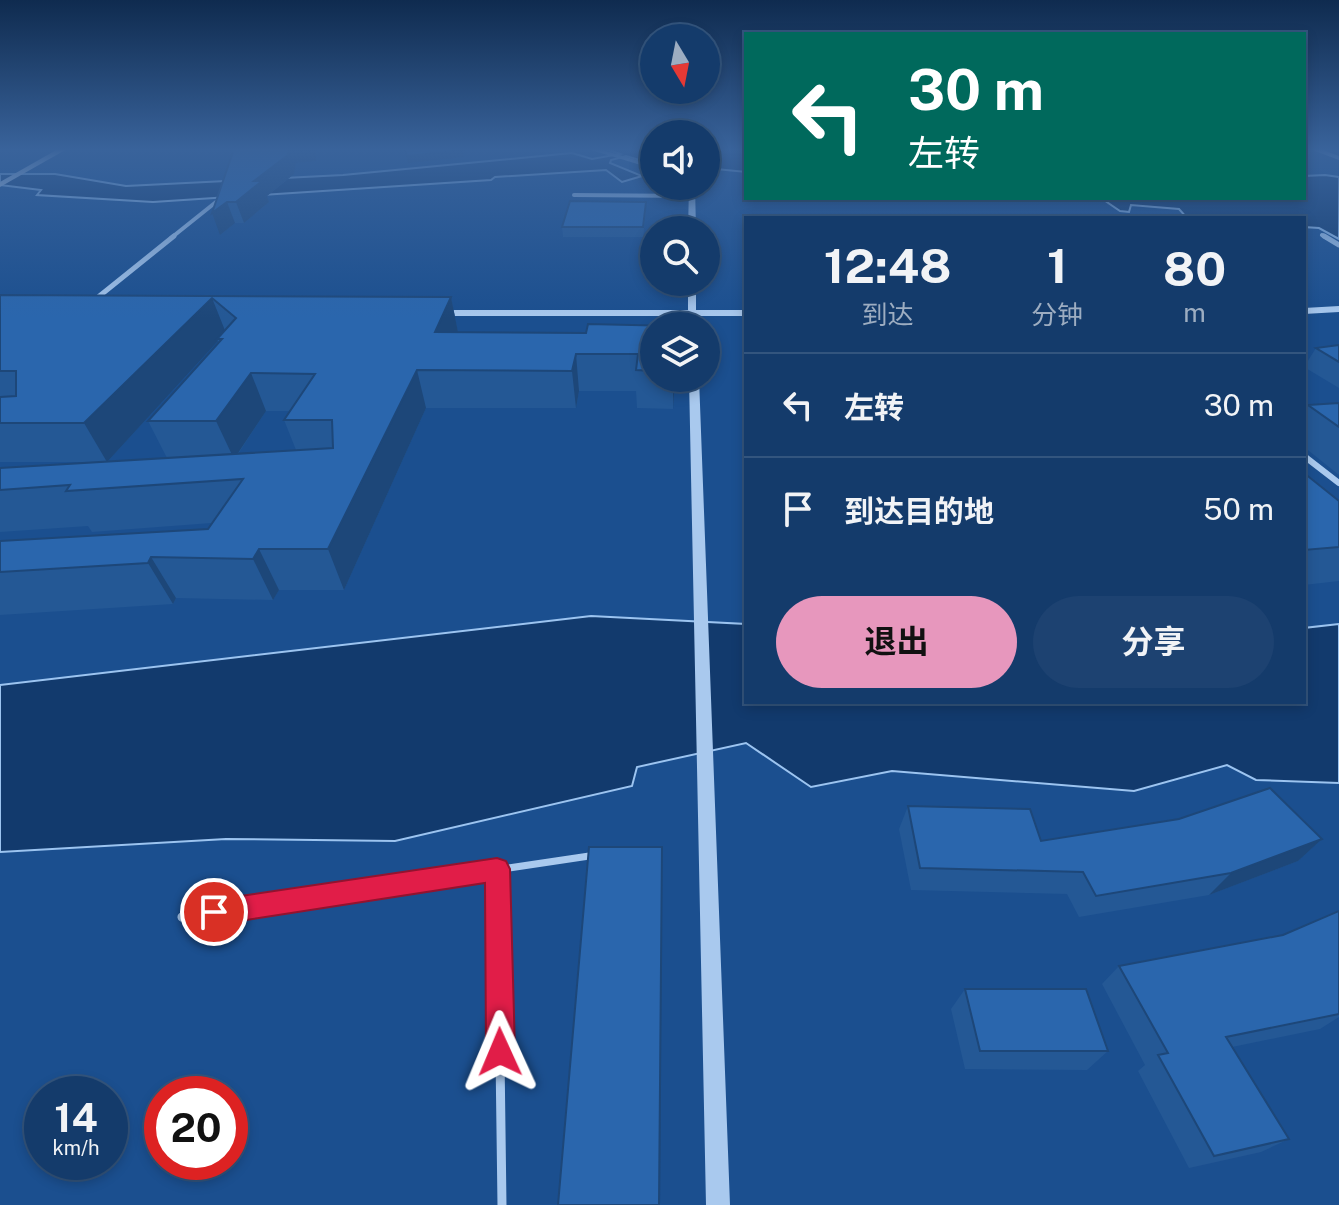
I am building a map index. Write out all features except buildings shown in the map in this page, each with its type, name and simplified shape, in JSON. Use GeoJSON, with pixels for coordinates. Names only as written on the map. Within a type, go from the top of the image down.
{"type":"FeatureCollection","features":[{"type":"Feature","properties":{"kind":"street"},"geometry":{"type":"LineString","coordinates":[[90,304],[212,205]]}},
{"type":"Feature","properties":{"kind":"street"},"geometry":{"type":"LineString","coordinates":[[1322,235],[1339,245]]}},
{"type":"Feature","properties":{"kind":"street"},"geometry":{"type":"LineString","coordinates":[[1306,311],[1339,309]]}},
{"type":"Feature","properties":{"kind":"street"},"geometry":{"type":"LineString","coordinates":[[424,313],[640,313]]}},
{"type":"Feature","properties":{"kind":"street"},"geometry":{"type":"LineString","coordinates":[[720,313],[744,313]]}},
{"type":"Feature","properties":{"kind":"street"},"geometry":{"type":"LineString","coordinates":[[694,392],[718,1205]]}},
{"type":"Feature","properties":{"kind":"street"},"geometry":{"type":"LineString","coordinates":[[1306,458],[1339,483]]}},
{"type":"Feature","properties":{"kind":"lane"},"geometry":{"type":"LineString","coordinates":[[182,917],[607,853]]}},
{"type":"Feature","properties":{"kind":"lane"},"geometry":{"type":"LineString","coordinates":[[497,869],[502,1205]]}},
{"type":"Feature","properties":{"kind":"water"},"geometry":{"type":"Polygon","coordinates":[[[1112,205],[1131,205],[1129,212],[1112,205]]]}},
{"type":"Feature","properties":{"kind":"water"},"geometry":{"type":"Polygon","coordinates":[[[1134,205],[1339,205],[1339,239],[1319,228],[1306,227],[1306,216],[1185,216],[1179,209],[1134,205]]]}},
{"type":"Feature","properties":{"kind":"water"},"geometry":{"type":"Polygon","coordinates":[[[591,616],[744,624],[744,704],[1306,704],[1306,628],[1339,624],[1339,783],[1256,780],[1227,765],[1134,791],[892,771],[811,787],[746,743],[637,767],[632,786],[395,841],[226,839],[0,852],[0,685],[591,616]]]}},
{"type":"Feature","properties":{"kind":"route"},"geometry":{"type":"LineString","coordinates":[[214,912],[497,869],[500,1052]]}}]}
